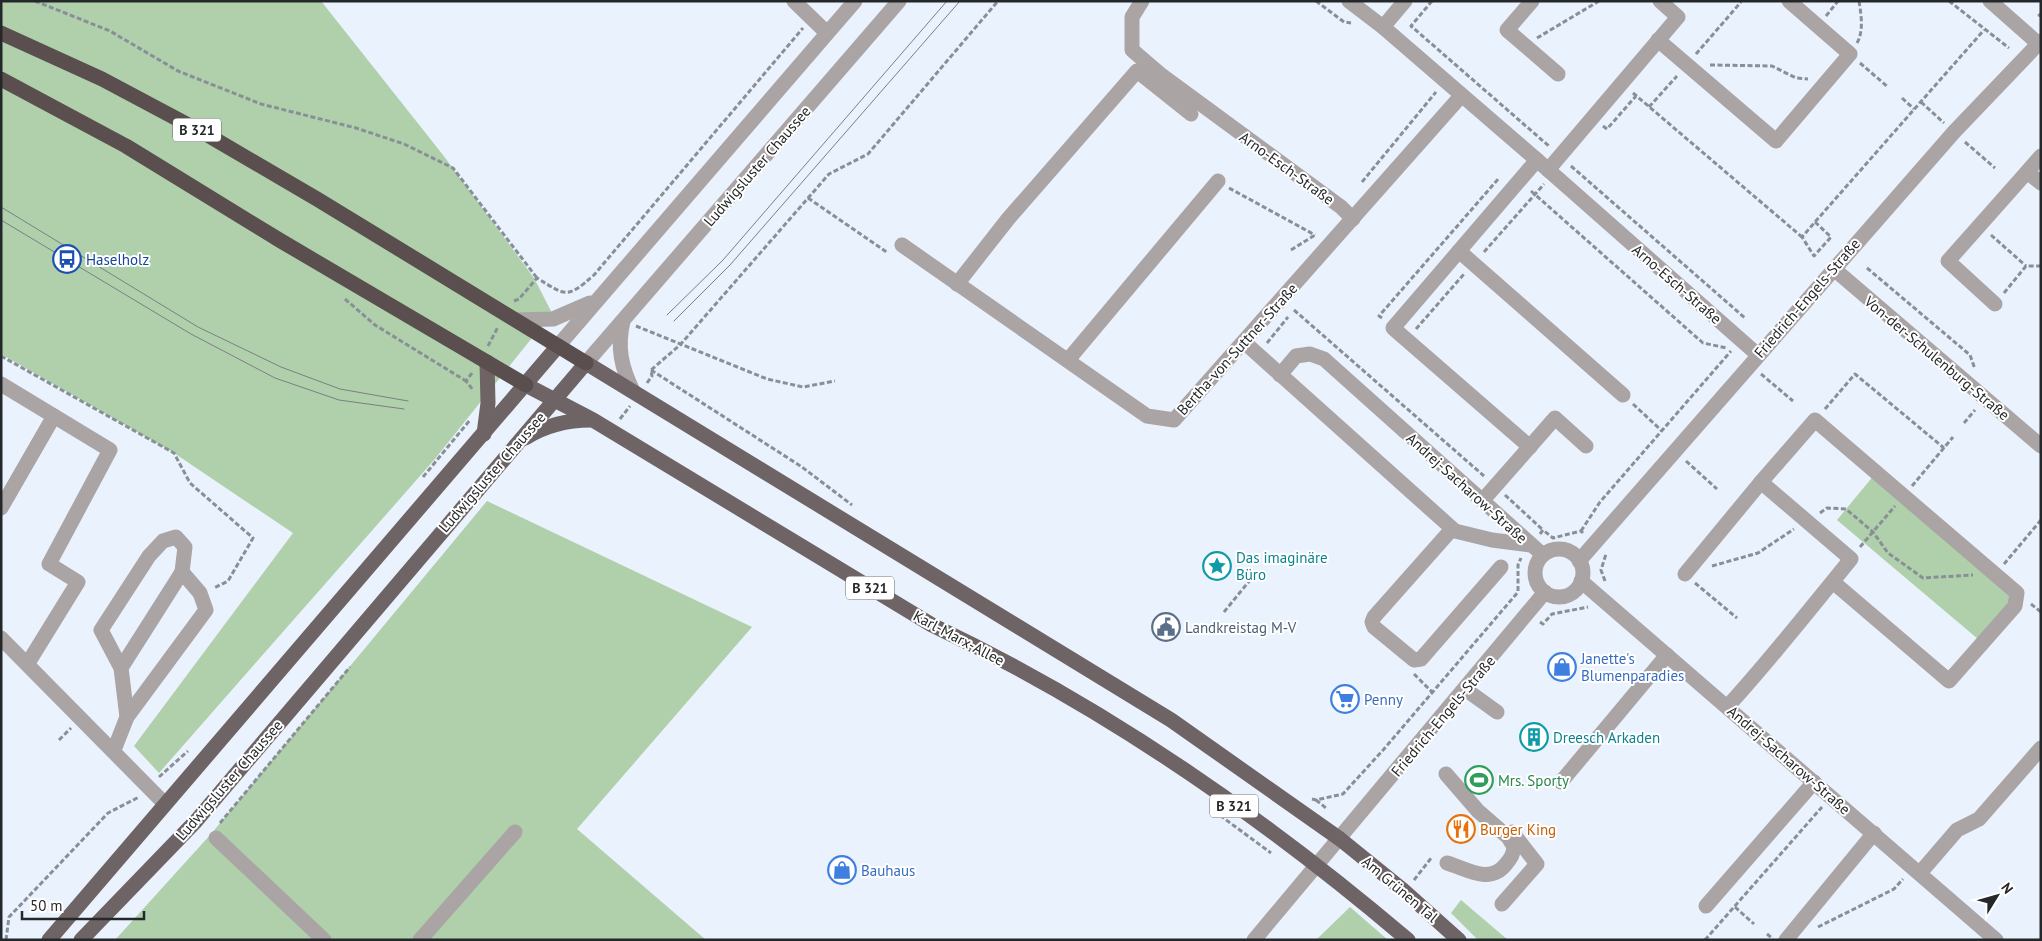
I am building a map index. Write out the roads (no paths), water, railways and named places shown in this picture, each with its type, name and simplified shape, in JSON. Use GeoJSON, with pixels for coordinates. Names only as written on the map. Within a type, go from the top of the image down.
{"type":"FeatureCollection","features":[{"type":"Feature","properties":{"kind":"highway","name":"B 321"},"geometry":{"type":"LineString","coordinates":[[1,34],[102,79],[211,137],[318,199],[586,363]]}},
{"type":"Feature","properties":{"kind":"highway","name":"B 321"},"geometry":{"type":"LineString","coordinates":[[1,79],[126,146],[526,385]]}},
{"type":"Feature","properties":{"kind":"main road","name":"Ludwigsluster Chaussee"},"geometry":{"type":"LineString","coordinates":[[49,940],[558,346]]}},
{"type":"Feature","properties":{"kind":"main road"},"geometry":{"type":"LineString","coordinates":[[484,434],[488,403],[487,362]]}},
{"type":"Feature","properties":{"kind":"main road","name":"Ludwigsluster Chaussee"},"geometry":{"type":"LineString","coordinates":[[81,940],[196,821],[586,363]]}},
{"type":"Feature","properties":{"kind":"main road","name":"B 321"},"geometry":{"type":"LineString","coordinates":[[586,363],[1171,720],[1340,839]]}},
{"type":"Feature","properties":{"kind":"main road","name":"B 321"},"geometry":{"type":"LineString","coordinates":[[526,385],[593,420]]}},
{"type":"Feature","properties":{"kind":"main road"},"geometry":{"type":"LineString","coordinates":[[517,442],[556,424],[574,420],[593,420]]}},
{"type":"Feature","properties":{"kind":"main road","name":"Karl-Marx-Allee"},"geometry":{"type":"LineString","coordinates":[[593,420],[932,625],[988,652],[1150,746],[1317,866]]}},
{"type":"Feature","properties":{"kind":"main road","name":"Am Grünen Tal"},"geometry":{"type":"LineString","coordinates":[[1340,839],[1396,884],[1459,940]]}},
{"type":"Feature","properties":{"kind":"main road","name":"B 321"},"geometry":{"type":"LineString","coordinates":[[1317,866],[1408,940]]}},
{"type":"Feature","properties":{"kind":"street"},"geometry":{"type":"LineString","coordinates":[[794,1],[827,33]]}},
{"type":"Feature","properties":{"kind":"street","name":"Ludwigsluster Chaussee"},"geometry":{"type":"LineString","coordinates":[[558,346],[854,1]]}},
{"type":"Feature","properties":{"kind":"street","name":"Ludwigsluster Chaussee"},"geometry":{"type":"LineString","coordinates":[[586,363],[899,1]]}},
{"type":"Feature","properties":{"kind":"street","name":"Arno-Esch-Straße"},"geometry":{"type":"LineString","coordinates":[[1142,1],[1132,17],[1132,50],[1160,74],[1341,207],[1353,218]]}},
{"type":"Feature","properties":{"kind":"street","name":"Arno-Esch-Straße"},"geometry":{"type":"LineString","coordinates":[[1349,1],[1383,27],[1543,165],[1754,359]]}},
{"type":"Feature","properties":{"kind":"street"},"geometry":{"type":"LineString","coordinates":[[1383,27],[1405,1]]}},
{"type":"Feature","properties":{"kind":"street"},"geometry":{"type":"LineString","coordinates":[[1532,1],[1507,30],[1558,74]]}},
{"type":"Feature","properties":{"kind":"street"},"geometry":{"type":"LineString","coordinates":[[1530,447],[1393,328],[1519,181],[1543,165],[1621,84],[1678,17],[1660,1]]}},
{"type":"Feature","properties":{"kind":"street"},"geometry":{"type":"LineString","coordinates":[[1658,40],[1776,141],[1850,54],[1789,1]]}},
{"type":"Feature","properties":{"kind":"street"},"geometry":{"type":"LineString","coordinates":[[1990,1],[2040,44]]}},
{"type":"Feature","properties":{"kind":"street","name":"Friedrich-Engels-Straße"},"geometry":{"type":"LineString","coordinates":[[1579,561],[1954,132],[2040,44]]}},
{"type":"Feature","properties":{"kind":"street"},"geometry":{"type":"LineString","coordinates":[[957,284],[1008,219],[1137,71],[1191,114]]}},
{"type":"Feature","properties":{"kind":"street"},"geometry":{"type":"LineString","coordinates":[[1353,218],[1461,96]]}},
{"type":"Feature","properties":{"kind":"street"},"geometry":{"type":"LineString","coordinates":[[1996,304],[1948,261],[2041,156]]}},
{"type":"Feature","properties":{"kind":"street"},"geometry":{"type":"LineString","coordinates":[[2027,172],[2041,184]]}},
{"type":"Feature","properties":{"kind":"street"},"geometry":{"type":"LineString","coordinates":[[1068,360],[1218,181]]}},
{"type":"Feature","properties":{"kind":"street","name":"Bertha-von-Suttner-Straße"},"geometry":{"type":"LineString","coordinates":[[899,251],[957,284],[1146,416],[1174,420],[1353,218]]}},
{"type":"Feature","properties":{"kind":"street"},"geometry":{"type":"LineString","coordinates":[[1458,251],[1623,395]]}},
{"type":"Feature","properties":{"kind":"street","name":"Von-der-Schulenburg-Straße"},"geometry":{"type":"LineString","coordinates":[[1834,268],[2041,446]]}},
{"type":"Feature","properties":{"kind":"street"},"geometry":{"type":"LineString","coordinates":[[516,320],[553,319],[598,299]]}},
{"type":"Feature","properties":{"kind":"street"},"geometry":{"type":"LineString","coordinates":[[623,320],[619,340],[620,358],[633,391]]}},
{"type":"Feature","properties":{"kind":"street","name":"Andrej-Sacharow-Straße"},"geometry":{"type":"LineString","coordinates":[[1244,342],[1452,529],[1492,540],[1531,545]]}},
{"type":"Feature","properties":{"kind":"street","name":"Andrej-Sacharow-Straße"},"geometry":{"type":"LineString","coordinates":[[1280,375],[1296,356],[1310,354],[1324,359],[1531,545]]}},
{"type":"Feature","properties":{"kind":"street"},"geometry":{"type":"LineString","coordinates":[[1,384],[110,450],[49,564],[78,582],[28,663]]}},
{"type":"Feature","properties":{"kind":"street"},"geometry":{"type":"LineString","coordinates":[[1,508],[54,416]]}},
{"type":"Feature","properties":{"kind":"street"},"geometry":{"type":"LineString","coordinates":[[1483,500],[1555,418],[1586,446]]}},
{"type":"Feature","properties":{"kind":"street"},"geometry":{"type":"LineString","coordinates":[[1685,574],[1815,420],[2017,593],[2015,606],[1949,681],[1832,582]]}},
{"type":"Feature","properties":{"kind":"street"},"geometry":{"type":"LineString","coordinates":[[1728,706],[1851,559],[1761,482]]}},
{"type":"Feature","properties":{"kind":"street"},"geometry":{"type":"LineString","coordinates":[[1452,529],[1374,616],[1372,622],[1374,627],[1414,660],[1421,659],[1501,567]]}},
{"type":"Feature","properties":{"kind":"street"},"geometry":{"type":"LineString","coordinates":[[122,668],[182,572],[185,547],[176,536],[163,541],[149,556],[102,630],[122,668],[128,717]]}},
{"type":"Feature","properties":{"kind":"street"},"geometry":{"type":"LineString","coordinates":[[1531,545],[1543,555]]}},
{"type":"Feature","properties":{"kind":"street"},"geometry":{"type":"LineString","coordinates":[[1563,550],[1569,552],[1579,561],[1582,574],[1581,581],[1566,596],[1559,597],[1545,592],[1540,587],[1535,574],[1539,560],[1549,551],[1563,550]]}},
{"type":"Feature","properties":{"kind":"street"},"geometry":{"type":"LineString","coordinates":[[114,750],[128,717],[206,610],[200,592],[182,572]]}},
{"type":"Feature","properties":{"kind":"street","name":"Andrej-Sacharow-Straße"},"geometry":{"type":"LineString","coordinates":[[1581,581],[1728,706],[1996,940]]}},
{"type":"Feature","properties":{"kind":"street","name":"Friedrich-Engels-Straße"},"geometry":{"type":"LineString","coordinates":[[1254,940],[1545,592]]}},
{"type":"Feature","properties":{"kind":"street"},"geometry":{"type":"LineString","coordinates":[[1,638],[114,750],[165,804]]}},
{"type":"Feature","properties":{"kind":"street"},"geometry":{"type":"LineString","coordinates":[[1561,782],[1666,655]]}},
{"type":"Feature","properties":{"kind":"street"},"geometry":{"type":"LineString","coordinates":[[1465,688],[1497,712]]}},
{"type":"Feature","properties":{"kind":"street"},"geometry":{"type":"LineString","coordinates":[[1920,873],[1957,830],[1979,819],[2041,748]]}},
{"type":"Feature","properties":{"kind":"street"},"geometry":{"type":"LineString","coordinates":[[1446,774],[1478,811],[1508,837],[1514,847],[1513,855],[1494,874],[1484,876],[1447,863]]}},
{"type":"Feature","properties":{"kind":"street"},"geometry":{"type":"LineString","coordinates":[[1706,906],[1814,782]]}},
{"type":"Feature","properties":{"kind":"street"},"geometry":{"type":"LineString","coordinates":[[1482,805],[1515,834],[1537,864],[1502,904]]}},
{"type":"Feature","properties":{"kind":"street"},"geometry":{"type":"LineString","coordinates":[[420,940],[515,832]]}},
{"type":"Feature","properties":{"kind":"street"},"geometry":{"type":"LineString","coordinates":[[1786,940],[1874,833]]}},
{"type":"Feature","properties":{"kind":"street"},"geometry":{"type":"LineString","coordinates":[[216,838],[324,940]]}},
{"type":"Feature","properties":{"kind":"tram line"},"geometry":{"type":"LineString","coordinates":[[667,315],[723,260],[947,1]]}},
{"type":"Feature","properties":{"kind":"tram line"},"geometry":{"type":"LineString","coordinates":[[674,321],[730,265],[960,1]]}},
{"type":"Feature","properties":{"kind":"tram line"},"geometry":{"type":"LineString","coordinates":[[1,207],[198,327],[281,367],[340,389],[408,401]]}},
{"type":"Feature","properties":{"kind":"tram line"},"geometry":{"type":"LineString","coordinates":[[1,220],[191,334],[275,378],[339,400],[404,409]]}},
{"type":"Feature","properties":{"kind":"place","name":"Haselholz"},"geometry":{"type":"Point","coordinates":[67,259]}},
{"type":"Feature","properties":{"kind":"place","name":"Das imaginäre Büro"},"geometry":{"type":"Point","coordinates":[1217,566]}},
{"type":"Feature","properties":{"kind":"place","name":"Landkreistag M-V"},"geometry":{"type":"Point","coordinates":[1166,627]}},
{"type":"Feature","properties":{"kind":"place","name":"Janette's Blumenparadies"},"geometry":{"type":"Point","coordinates":[1562,667]}},
{"type":"Feature","properties":{"kind":"place","name":"Penny"},"geometry":{"type":"Point","coordinates":[1345,699]}},
{"type":"Feature","properties":{"kind":"place","name":"Dreesch Arkaden"},"geometry":{"type":"Point","coordinates":[1534,737]}},
{"type":"Feature","properties":{"kind":"place","name":"Mrs. Sporty"},"geometry":{"type":"Point","coordinates":[1479,780]}},
{"type":"Feature","properties":{"kind":"place","name":"Burger King"},"geometry":{"type":"Point","coordinates":[1461,829]}},
{"type":"Feature","properties":{"kind":"place","name":"Bauhaus"},"geometry":{"type":"Point","coordinates":[842,870]}}]}
